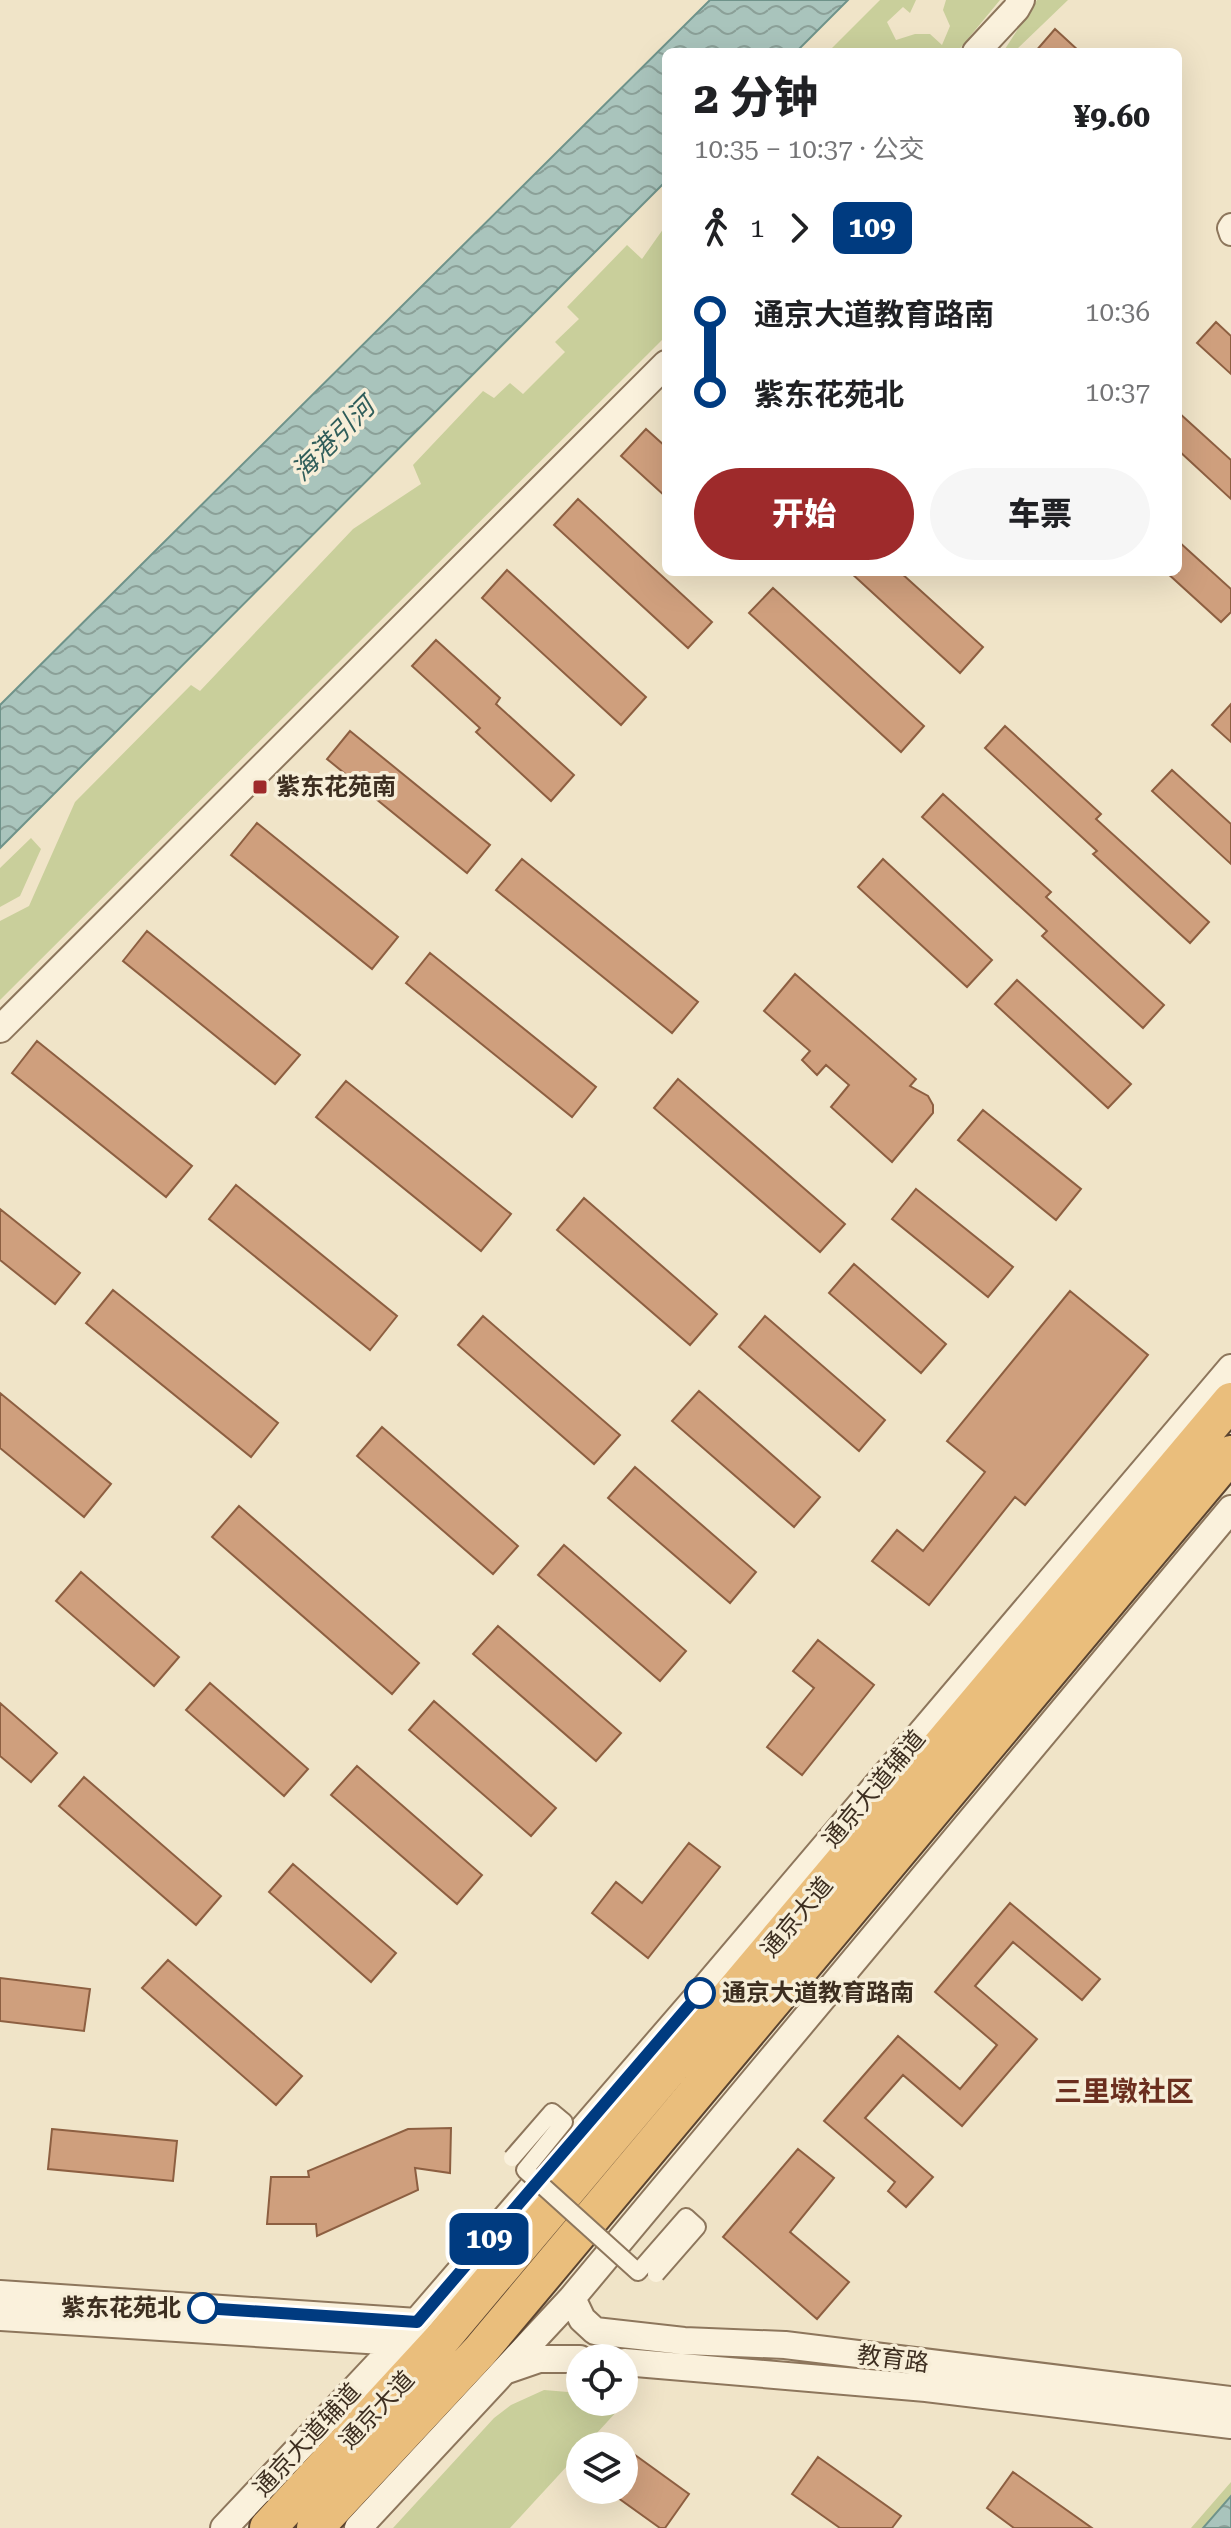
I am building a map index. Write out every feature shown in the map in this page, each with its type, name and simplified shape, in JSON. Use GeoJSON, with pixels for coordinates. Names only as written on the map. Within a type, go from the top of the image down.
{"type":"FeatureCollection","features":[{"type":"Feature","properties":{"kind":"highway"},"geometry":{"type":"LineString","coordinates":[[1220,1454],[1231,1393]]}},
{"type":"Feature","properties":{"kind":"highway"},"geometry":{"type":"LineString","coordinates":[[1220,1454],[1231,1401]]}},
{"type":"Feature","properties":{"kind":"highway","name":"通京大道"},"geometry":{"type":"LineString","coordinates":[[268,2528],[442,2339],[1220,1454]]}},
{"type":"Feature","properties":{"kind":"highway","name":"通京大道"},"geometry":{"type":"LineString","coordinates":[[315,2528],[480,2351],[1220,1454]]}},
{"type":"Feature","properties":{"kind":"street"},"geometry":{"type":"LineString","coordinates":[[979,48],[1021,0]]}},
{"type":"Feature","properties":{"kind":"street"},"geometry":{"type":"LineString","coordinates":[[1231,225],[1231,234]]}},
{"type":"Feature","properties":{"kind":"street"},"geometry":{"type":"LineString","coordinates":[[0,1029],[662,368]]}},
{"type":"Feature","properties":{"kind":"street","name":"通京大道辅道"},"geometry":{"type":"LineString","coordinates":[[224,2528],[417,2322],[1231,1368]]}},
{"type":"Feature","properties":{"kind":"street"},"geometry":{"type":"LineString","coordinates":[[358,2528],[572,2298],[1231,1509]]}},
{"type":"Feature","properties":{"kind":"street"},"geometry":{"type":"LineString","coordinates":[[512,2158],[552,2112],[564,2122],[525,2170],[638,2272],[686,2217],[697,2227],[656,2274]]}},
{"type":"Feature","properties":{"kind":"street"},"geometry":{"type":"LineString","coordinates":[[0,2294],[417,2322]]}},
{"type":"Feature","properties":{"kind":"street","name":"教育路"},"geometry":{"type":"LineString","coordinates":[[572,2298],[582,2319],[595,2331],[684,2341],[785,2345],[1231,2400]]}},
{"type":"Feature","properties":{"kind":"street"},"geometry":{"type":"LineString","coordinates":[[0,2317],[399,2342]]}},
{"type":"Feature","properties":{"kind":"street"},"geometry":{"type":"LineString","coordinates":[[504,2371],[539,2359],[566,2359]]}},
{"type":"Feature","properties":{"kind":"street","name":"教育路"},"geometry":{"type":"LineString","coordinates":[[638,2363],[926,2388],[1231,2425]]}},
{"type":"Feature","properties":{"kind":"green space"},"geometry":{"type":"Polygon","coordinates":[[[880,0],[916,0],[910,13],[903,7],[887,22],[896,40],[915,34],[930,34],[942,45],[950,26],[943,10],[946,0],[1000,0],[960,48],[832,48],[880,0]]]}},
{"type":"Feature","properties":{"kind":"green space"},"geometry":{"type":"Polygon","coordinates":[[[1037,0],[1068,0],[1018,48],[1006,48],[1037,0]]]}},
{"type":"Feature","properties":{"kind":"green space"},"geometry":{"type":"Polygon","coordinates":[[[662,231],[662,340],[0,1000],[0,921],[29,906],[75,802],[191,685],[200,691],[353,529],[421,484],[413,465],[483,391],[494,398],[510,383],[523,394],[565,352],[555,342],[579,319],[567,307],[627,245],[642,259],[662,231]]]}},
{"type":"Feature","properties":{"kind":"green space"},"geometry":{"type":"Polygon","coordinates":[[[31,838],[41,849],[20,896],[0,907],[0,868],[31,838]]]}},
{"type":"Feature","properties":{"kind":"green space"},"geometry":{"type":"Polygon","coordinates":[[[544,2390],[566,2392],[566,2416],[613,2416],[598,2432],[566,2432],[566,2467],[510,2528],[393,2528],[494,2418],[511,2405],[544,2390]]]}},
{"type":"Feature","properties":{"kind":"green space"},"geometry":{"type":"Polygon","coordinates":[[[1231,2482],[1231,2528],[1191,2528],[1231,2482]]]}},
{"type":"Feature","properties":{"kind":"water","name":"海港引河"},"geometry":{"type":"Polygon","coordinates":[[[710,0],[848,0],[800,48],[662,48],[662,185],[0,848],[0,705],[710,0]]]}},
{"type":"Feature","properties":{"kind":"water"},"geometry":{"type":"Polygon","coordinates":[[[1231,2496],[1231,2528],[1203,2528],[1231,2496]]]}},
{"type":"Feature","properties":{"kind":"building"},"geometry":{"type":"Polygon","coordinates":[[[1055,29],[1076,48],[1038,48],[1055,29]]]}},
{"type":"Feature","properties":{"kind":"building"},"geometry":{"type":"Polygon","coordinates":[[[1216,322],[1231,336],[1231,374],[1197,343],[1216,322]]]}},
{"type":"Feature","properties":{"kind":"building"},"geometry":{"type":"Polygon","coordinates":[[[1182,416],[1231,460],[1231,499],[1182,454],[1182,416]]]}},
{"type":"Feature","properties":{"kind":"building"},"geometry":{"type":"Polygon","coordinates":[[[646,429],[662,443],[662,493],[621,456],[646,429]]]}},
{"type":"Feature","properties":{"kind":"building"},"geometry":{"type":"Polygon","coordinates":[[[578,499],[712,622],[688,648],[554,525],[578,499]]]}},
{"type":"Feature","properties":{"kind":"building"},"geometry":{"type":"Polygon","coordinates":[[[1182,545],[1231,589],[1231,612],[1221,622],[1170,576],[1182,576],[1182,545]]]}},
{"type":"Feature","properties":{"kind":"building"},"geometry":{"type":"Polygon","coordinates":[[[507,570],[646,697],[621,725],[482,598],[507,570]]]}},
{"type":"Feature","properties":{"kind":"building"},"geometry":{"type":"Polygon","coordinates":[[[854,576],[904,576],[983,647],[960,673],[854,576]]]}},
{"type":"Feature","properties":{"kind":"building"},"geometry":{"type":"Polygon","coordinates":[[[773,588],[924,726],[901,752],[749,613],[773,588]]]}},
{"type":"Feature","properties":{"kind":"building"},"geometry":{"type":"Polygon","coordinates":[[[436,640],[500,698],[496,704],[574,775],[551,801],[476,732],[480,728],[412,666],[436,640]]]}},
{"type":"Feature","properties":{"kind":"building"},"geometry":{"type":"Polygon","coordinates":[[[1231,704],[1231,742],[1212,725],[1231,704]]]}},
{"type":"Feature","properties":{"kind":"building"},"geometry":{"type":"Polygon","coordinates":[[[1005,726],[1101,814],[1096,819],[1209,922],[1190,943],[1093,854],[1097,851],[985,748],[1005,726]]]}},
{"type":"Feature","properties":{"kind":"building"},"geometry":{"type":"Polygon","coordinates":[[[350,731],[490,845],[467,873],[327,759],[350,731]]]}},
{"type":"Feature","properties":{"kind":"building"},"geometry":{"type":"Polygon","coordinates":[[[1172,770],[1231,824],[1231,864],[1152,791],[1172,770]]]}},
{"type":"Feature","properties":{"kind":"building"},"geometry":{"type":"Polygon","coordinates":[[[943,794],[1051,892],[1046,897],[1164,1005],[1143,1028],[1042,936],[1047,931],[922,817],[943,794]]]}},
{"type":"Feature","properties":{"kind":"building"},"geometry":{"type":"Polygon","coordinates":[[[257,823],[398,937],[372,969],[231,855],[257,823]]]}},
{"type":"Feature","properties":{"kind":"building"},"geometry":{"type":"Polygon","coordinates":[[[522,859],[698,1002],[672,1033],[496,890],[522,859]]]}},
{"type":"Feature","properties":{"kind":"building"},"geometry":{"type":"Polygon","coordinates":[[[883,859],[992,960],[967,987],[858,887],[883,859]]]}},
{"type":"Feature","properties":{"kind":"building"},"geometry":{"type":"Polygon","coordinates":[[[147,931],[300,1055],[275,1084],[123,961],[147,931]]]}},
{"type":"Feature","properties":{"kind":"building"},"geometry":{"type":"Polygon","coordinates":[[[430,953],[596,1087],[572,1117],[406,983],[430,953]]]}},
{"type":"Feature","properties":{"kind":"building"},"geometry":{"type":"Polygon","coordinates":[[[795,974],[916,1079],[910,1086],[928,1096],[933,1105],[933,1113],[892,1162],[831,1107],[849,1085],[826,1065],[817,1075],[802,1060],[810,1051],[764,1011],[795,974]]]}},
{"type":"Feature","properties":{"kind":"building"},"geometry":{"type":"Polygon","coordinates":[[[1017,980],[1131,1084],[1108,1108],[995,1004],[1017,980]]]}},
{"type":"Feature","properties":{"kind":"building"},"geometry":{"type":"Polygon","coordinates":[[[37,1041],[192,1166],[166,1197],[12,1073],[37,1041]]]}},
{"type":"Feature","properties":{"kind":"building"},"geometry":{"type":"Polygon","coordinates":[[[678,1079],[845,1224],[820,1252],[654,1108],[678,1079]]]}},
{"type":"Feature","properties":{"kind":"building"},"geometry":{"type":"Polygon","coordinates":[[[346,1081],[511,1214],[481,1251],[316,1117],[346,1081]]]}},
{"type":"Feature","properties":{"kind":"building"},"geometry":{"type":"Polygon","coordinates":[[[983,1110],[1081,1189],[1056,1220],[958,1140],[983,1110]]]}},
{"type":"Feature","properties":{"kind":"building"},"geometry":{"type":"Polygon","coordinates":[[[236,1185],[397,1316],[370,1350],[209,1219],[236,1185]]]}},
{"type":"Feature","properties":{"kind":"building"},"geometry":{"type":"Polygon","coordinates":[[[916,1189],[1013,1267],[988,1297],[892,1219],[916,1189]]]}},
{"type":"Feature","properties":{"kind":"building"},"geometry":{"type":"Polygon","coordinates":[[[584,1198],[717,1314],[690,1345],[557,1230],[584,1198]]]}},
{"type":"Feature","properties":{"kind":"building"},"geometry":{"type":"Polygon","coordinates":[[[0,1209],[80,1273],[55,1304],[0,1260],[0,1209]]]}},
{"type":"Feature","properties":{"kind":"building"},"geometry":{"type":"Polygon","coordinates":[[[854,1264],[946,1344],[921,1373],[829,1293],[854,1264]]]}},
{"type":"Feature","properties":{"kind":"building"},"geometry":{"type":"Polygon","coordinates":[[[113,1290],[278,1423],[251,1457],[86,1323],[113,1290]]]}},
{"type":"Feature","properties":{"kind":"building"},"geometry":{"type":"Polygon","coordinates":[[[1070,1291],[1148,1355],[1025,1505],[1015,1497],[929,1605],[872,1561],[897,1530],[923,1551],[985,1472],[947,1441],[1070,1291]]]}},
{"type":"Feature","properties":{"kind":"building"},"geometry":{"type":"Polygon","coordinates":[[[483,1316],[620,1435],[594,1464],[458,1345],[483,1316]]]}},
{"type":"Feature","properties":{"kind":"building"},"geometry":{"type":"Polygon","coordinates":[[[765,1316],[885,1420],[859,1451],[739,1347],[765,1316]]]}},
{"type":"Feature","properties":{"kind":"building"},"geometry":{"type":"Polygon","coordinates":[[[699,1391],[820,1497],[794,1527],[672,1421],[699,1391]]]}},
{"type":"Feature","properties":{"kind":"building"},"geometry":{"type":"Polygon","coordinates":[[[0,1393],[111,1484],[84,1517],[0,1448],[0,1393]]]}},
{"type":"Feature","properties":{"kind":"building"},"geometry":{"type":"Polygon","coordinates":[[[382,1427],[518,1546],[493,1574],[357,1456],[382,1427]]]}},
{"type":"Feature","properties":{"kind":"building"},"geometry":{"type":"Polygon","coordinates":[[[635,1467],[756,1572],[730,1603],[608,1498],[635,1467]]]}},
{"type":"Feature","properties":{"kind":"building"},"geometry":{"type":"Polygon","coordinates":[[[239,1506],[419,1663],[392,1694],[212,1537],[239,1506]]]}},
{"type":"Feature","properties":{"kind":"building"},"geometry":{"type":"Polygon","coordinates":[[[564,1545],[686,1651],[660,1681],[538,1575],[564,1545]]]}},
{"type":"Feature","properties":{"kind":"building"},"geometry":{"type":"Polygon","coordinates":[[[81,1572],[179,1657],[154,1686],[56,1601],[81,1572]]]}},
{"type":"Feature","properties":{"kind":"building"},"geometry":{"type":"Polygon","coordinates":[[[498,1626],[621,1733],[596,1761],[473,1654],[498,1626]]]}},
{"type":"Feature","properties":{"kind":"building"},"geometry":{"type":"Polygon","coordinates":[[[818,1640],[874,1685],[802,1775],[767,1747],[814,1688],[793,1671],[818,1640]]]}},
{"type":"Feature","properties":{"kind":"building"},"geometry":{"type":"Polygon","coordinates":[[[210,1683],[308,1769],[284,1796],[186,1710],[210,1683]]]}},
{"type":"Feature","properties":{"kind":"building"},"geometry":{"type":"Polygon","coordinates":[[[434,1701],[556,1808],[531,1836],[409,1730],[434,1701]]]}},
{"type":"Feature","properties":{"kind":"building"},"geometry":{"type":"Polygon","coordinates":[[[0,1703],[57,1753],[31,1782],[0,1756],[0,1703]]]}},
{"type":"Feature","properties":{"kind":"building"},"geometry":{"type":"Polygon","coordinates":[[[357,1766],[482,1875],[457,1904],[331,1795],[357,1766]]]}},
{"type":"Feature","properties":{"kind":"building"},"geometry":{"type":"Polygon","coordinates":[[[84,1777],[221,1896],[196,1925],[59,1806],[84,1777]]]}},
{"type":"Feature","properties":{"kind":"building"},"geometry":{"type":"Polygon","coordinates":[[[689,1843],[720,1867],[648,1958],[592,1913],[616,1882],[642,1903],[689,1843]]]}},
{"type":"Feature","properties":{"kind":"building"},"geometry":{"type":"Polygon","coordinates":[[[293,1864],[396,1953],[371,1982],[269,1892],[293,1864]]]}},
{"type":"Feature","properties":{"kind":"building"},"geometry":{"type":"Polygon","coordinates":[[[1010,1903],[1100,1979],[1082,2000],[1013,1942],[975,1986],[1037,2039],[962,2126],[903,2075],[865,2118],[933,2177],[906,2207],[888,2191],[895,2182],[824,2121],[898,2036],[960,2089],[997,2045],[935,1992],[1010,1903]]]}},
{"type":"Feature","properties":{"kind":"building"},"geometry":{"type":"Polygon","coordinates":[[[168,1960],[302,2076],[276,2105],[142,1988],[168,1960]]]}},
{"type":"Feature","properties":{"kind":"building"},"geometry":{"type":"Polygon","coordinates":[[[0,1978],[90,1989],[84,2031],[0,2021],[0,1978]]]}},
{"type":"Feature","properties":{"kind":"building"},"geometry":{"type":"Polygon","coordinates":[[[451,2128],[450,2173],[415,2168],[418,2190],[317,2236],[316,2224],[267,2224],[271,2177],[309,2177],[308,2171],[408,2129],[451,2128]]]}},
{"type":"Feature","properties":{"kind":"building"},"geometry":{"type":"Polygon","coordinates":[[[52,2129],[177,2141],[173,2181],[48,2169],[52,2129]]]}},
{"type":"Feature","properties":{"kind":"building"},"geometry":{"type":"Polygon","coordinates":[[[798,2149],[834,2178],[790,2232],[849,2282],[817,2319],[723,2237],[798,2149]]]}},
{"type":"Feature","properties":{"kind":"building"},"geometry":{"type":"Polygon","coordinates":[[[638,2457],[689,2494],[665,2528],[660,2528],[627,2504],[638,2504],[638,2457]]]}},
{"type":"Feature","properties":{"kind":"building"},"geometry":{"type":"Polygon","coordinates":[[[818,2457],[901,2516],[892,2528],[840,2528],[792,2494],[818,2457]]]}},
{"type":"Feature","properties":{"kind":"building"},"geometry":{"type":"Polygon","coordinates":[[[1013,2472],[1092,2528],[1014,2528],[987,2508],[1013,2472]]]}},
{"type":"Feature","properties":{"kind":"bus line","name":"109"},"geometry":{"type":"LineString","coordinates":[[203,2308],[417,2322],[700,1993]]}},
{"type":"Feature","properties":{"kind":"place","name":"紫东花苑南"},"geometry":{"type":"Point","coordinates":[260,787]}},
{"type":"Feature","properties":{"kind":"place","name":"通京大道教育路南"},"geometry":{"type":"Point","coordinates":[700,1993]}},
{"type":"Feature","properties":{"kind":"place","name":"紫东花苑北"},"geometry":{"type":"Point","coordinates":[203,2308]}},
{"type":"Feature","properties":{"kind":"district","name":"三里墩社区"},"geometry":{"type":"Point","coordinates":[1124,2091]}}]}
